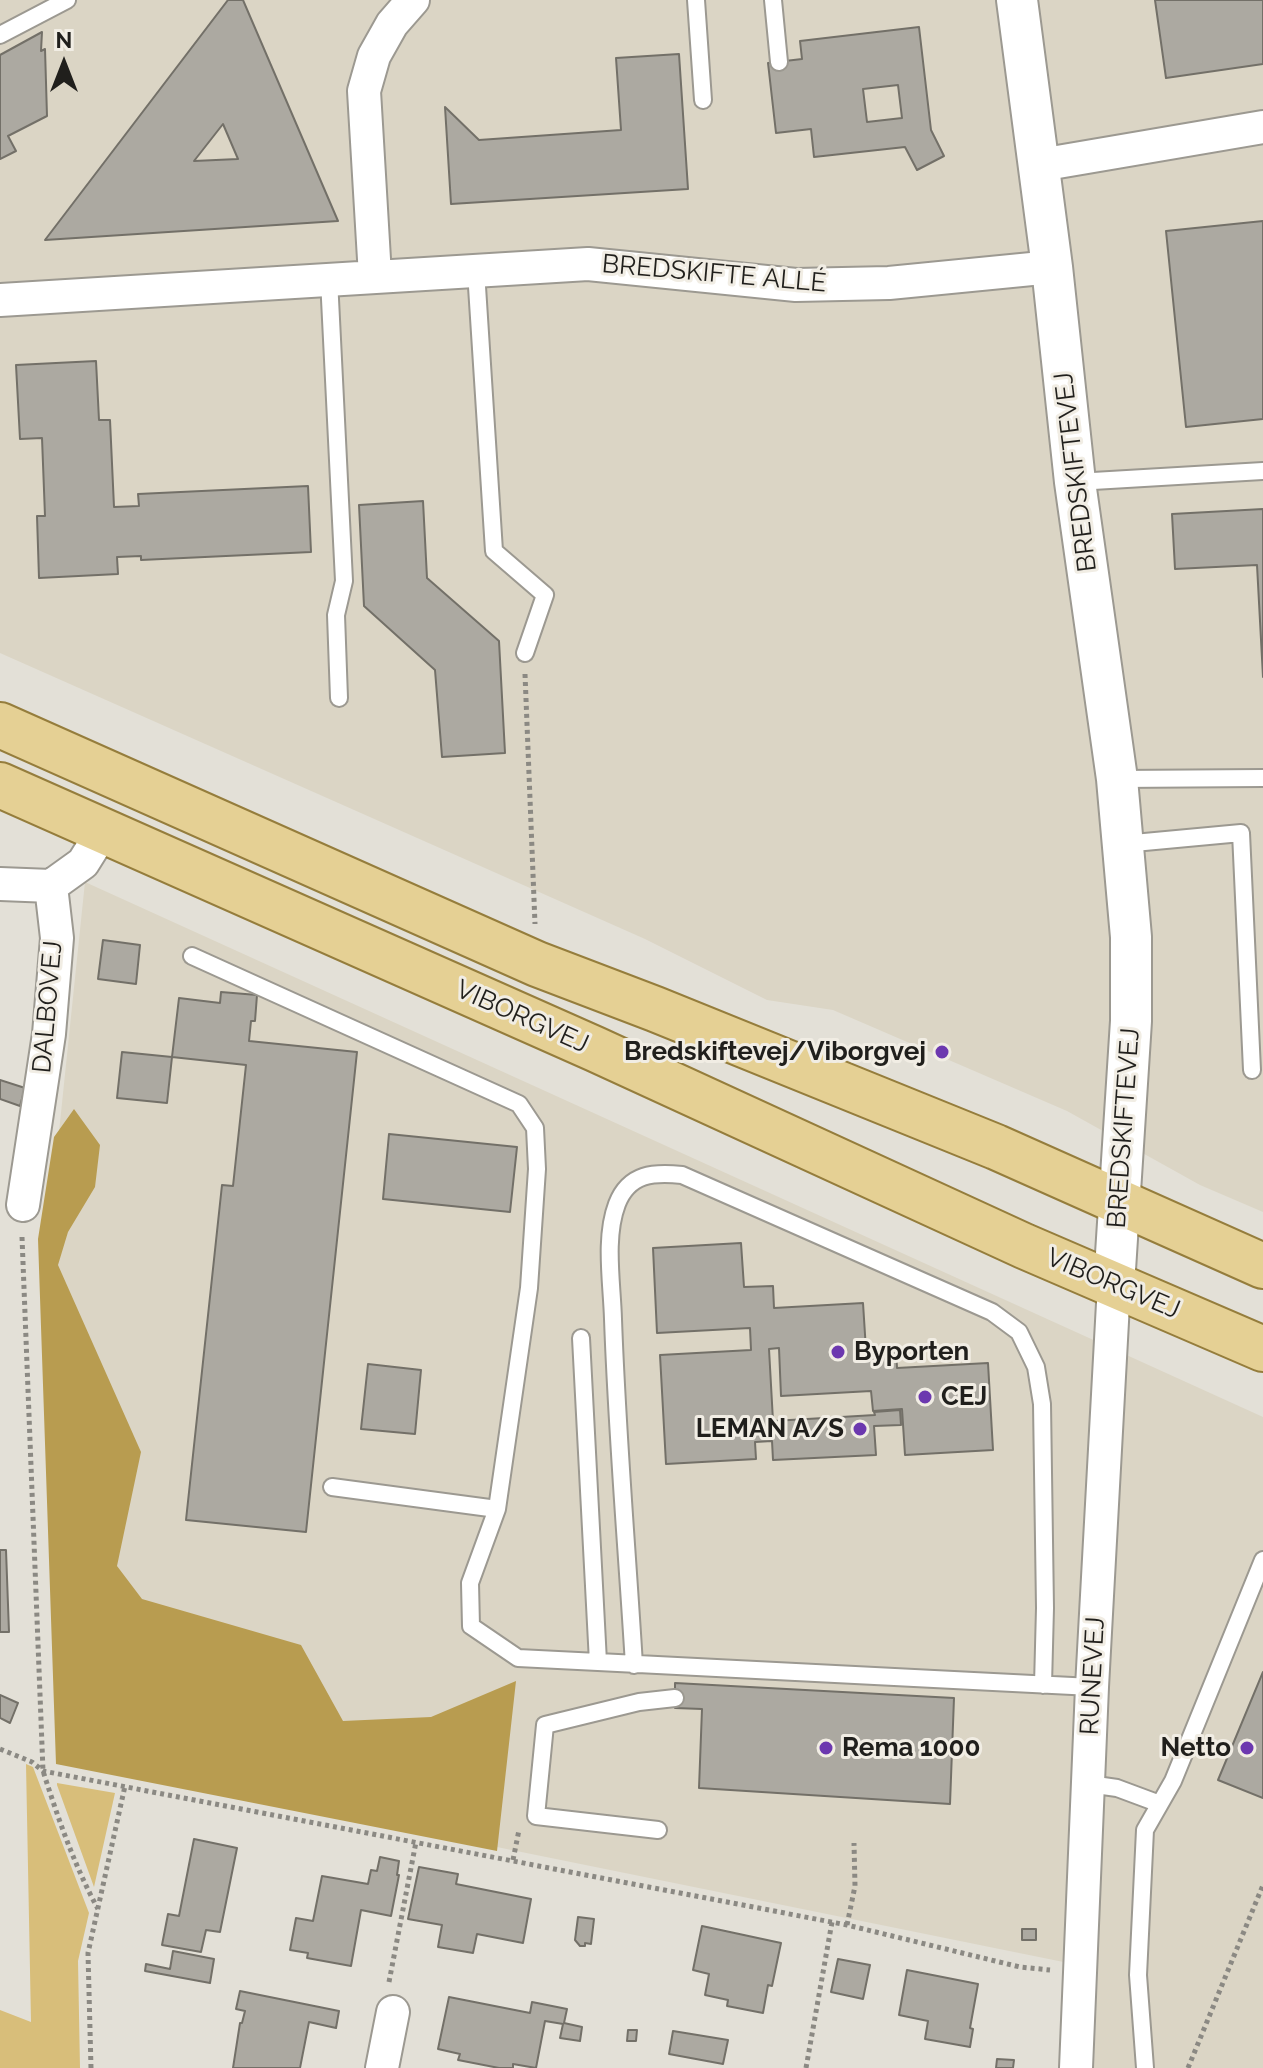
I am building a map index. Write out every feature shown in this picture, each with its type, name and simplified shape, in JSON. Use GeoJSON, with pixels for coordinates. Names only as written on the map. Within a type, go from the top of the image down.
{"type":"FeatureCollection","features":[{"type":"Feature","properties":{"kind":"main road","name":"VIBORGVEJ"},"geometry":{"type":"LineString","coordinates":[[0,725],[537,964],[996,1147],[1263,1266]]}},
{"type":"Feature","properties":{"kind":"main road","name":"VIBORGVEJ"},"geometry":{"type":"LineString","coordinates":[[0,785],[1263,1349]]}},
{"type":"Feature","properties":{"kind":"street"},"geometry":{"type":"LineString","coordinates":[[375,276],[364,91],[374,56],[392,24],[413,0]]}},
{"type":"Feature","properties":{"kind":"street","name":"BREDSKIFTEVEJ"},"geometry":{"type":"LineString","coordinates":[[1017,0],[1040,165],[1075,482],[1117,779],[1131,937],[1131,1021],[1114,1285]]}},
{"type":"Feature","properties":{"kind":"street"},"geometry":{"type":"LineString","coordinates":[[1040,165],[1263,127]]}},
{"type":"Feature","properties":{"kind":"street","name":"BREDSKIFTE ALLÉ"},"geometry":{"type":"LineString","coordinates":[[0,300],[588,264],[796,285],[889,283],[1052,267]]}},
{"type":"Feature","properties":{"kind":"street"},"geometry":{"type":"LineString","coordinates":[[0,884],[51,886],[83,863],[103,831]]}},
{"type":"Feature","properties":{"kind":"street","name":"DALBOVEJ"},"geometry":{"type":"LineString","coordinates":[[22,1220],[49,1034],[57,938],[51,886]]}},
{"type":"Feature","properties":{"kind":"street","name":"RUNEVEJ"},"geometry":{"type":"LineString","coordinates":[[1076,2068],[1092,1687],[1114,1285]]}},
{"type":"Feature","properties":{"kind":"street"},"geometry":{"type":"LineString","coordinates":[[382,2068],[393,2012]]}},
{"type":"Feature","properties":{"kind":"lane"},"geometry":{"type":"LineString","coordinates":[[0,35],[67,0]]}},
{"type":"Feature","properties":{"kind":"lane"},"geometry":{"type":"LineString","coordinates":[[696,0],[703,100]]}},
{"type":"Feature","properties":{"kind":"lane"},"geometry":{"type":"LineString","coordinates":[[773,0],[779,62]]}},
{"type":"Feature","properties":{"kind":"lane"},"geometry":{"type":"LineString","coordinates":[[476,271],[494,551],[545,595],[525,653]]}},
{"type":"Feature","properties":{"kind":"lane"},"geometry":{"type":"LineString","coordinates":[[329,279],[344,581],[336,615],[339,698]]}},
{"type":"Feature","properties":{"kind":"lane"},"geometry":{"type":"LineString","coordinates":[[1075,482],[1263,471]]}},
{"type":"Feature","properties":{"kind":"lane"},"geometry":{"type":"LineString","coordinates":[[1117,779],[1263,778]]}},
{"type":"Feature","properties":{"kind":"lane"},"geometry":{"type":"LineString","coordinates":[[1123,844],[1241,833],[1252,1070]]}},
{"type":"Feature","properties":{"kind":"lane"},"geometry":{"type":"LineString","coordinates":[[192,956],[519,1104],[535,1128],[537,1169],[529,1288],[497,1509],[470,1583],[471,1626],[518,1658],[1092,1687]]}},
{"type":"Feature","properties":{"kind":"lane"},"geometry":{"type":"LineString","coordinates":[[634,1665],[611,1238],[617,1202],[634,1180],[655,1172],[682,1175],[992,1312],[1019,1332],[1036,1367],[1042,1404],[1043,1685]]}},
{"type":"Feature","properties":{"kind":"lane"},"geometry":{"type":"LineString","coordinates":[[581,1338],[598,1662]]}},
{"type":"Feature","properties":{"kind":"lane"},"geometry":{"type":"LineString","coordinates":[[332,1487],[497,1509]]}},
{"type":"Feature","properties":{"kind":"lane"},"geometry":{"type":"LineString","coordinates":[[1145,2068],[1138,1975],[1145,1830],[1173,1781],[1263,1560]]}},
{"type":"Feature","properties":{"kind":"lane"},"geometry":{"type":"LineString","coordinates":[[658,1830],[536,1816],[541,1746],[545,1725],[639,1702],[675,1698]]}},
{"type":"Feature","properties":{"kind":"lane"},"geometry":{"type":"LineString","coordinates":[[1089,1784],[1117,1788],[1160,1804]]}},
{"type":"Feature","properties":{"kind":"path"},"geometry":{"type":"LineString","coordinates":[[525,653],[537,964]]}},
{"type":"Feature","properties":{"kind":"path"},"geometry":{"type":"LineString","coordinates":[[22,1220],[43,1771],[59,1820],[98,1909]]}},
{"type":"Feature","properties":{"kind":"path"},"geometry":{"type":"LineString","coordinates":[[0,1749],[32,1762],[43,1771],[847,1925],[1020,1967],[1079,1974]]}},
{"type":"Feature","properties":{"kind":"path"},"geometry":{"type":"LineString","coordinates":[[91,2068],[88,1953],[125,1786]]}},
{"type":"Feature","properties":{"kind":"path"},"geometry":{"type":"LineString","coordinates":[[513,1860],[518,1832]]}},
{"type":"Feature","properties":{"kind":"path"},"geometry":{"type":"LineString","coordinates":[[393,2012],[383,2011],[416,1842]]}},
{"type":"Feature","properties":{"kind":"path"},"geometry":{"type":"LineString","coordinates":[[847,1925],[855,1886],[854,1843]]}},
{"type":"Feature","properties":{"kind":"path"},"geometry":{"type":"LineString","coordinates":[[1188,2068],[1263,1885]]}},
{"type":"Feature","properties":{"kind":"path"},"geometry":{"type":"LineString","coordinates":[[806,2068],[832,1922]]}},
{"type":"Feature","properties":{"kind":"shaded area"},"geometry":{"type":"Polygon","coordinates":[[[0,0],[1263,0],[1263,1212],[1200,1185],[1067,1111],[833,1010],[767,1000],[645,939],[0,653],[0,0]]]}},
{"type":"Feature","properties":{"kind":"shaded area"},"geometry":{"type":"Polygon","coordinates":[[[85,882],[1263,1417],[1263,2068],[1094,2068],[1098,1969],[73,1761],[49,1228],[85,882]]]}},
{"type":"Feature","properties":{"kind":"shaded area"},"geometry":{"type":"Polygon","coordinates":[[[74,1109],[100,1145],[95,1187],[68,1232],[58,1265],[141,1452],[117,1566],[142,1599],[301,1645],[343,1721],[431,1717],[516,1681],[497,1851],[56,1764],[38,1239],[54,1137],[74,1109]]]}},
{"type":"Feature","properties":{"kind":"shaded area"},"geometry":{"type":"Polygon","coordinates":[[[26,1764],[33,1767],[89,1913],[78,1961],[80,2068],[0,2068],[0,2010],[31,2022],[26,1764]]]}},
{"type":"Feature","properties":{"kind":"shaded area"},"geometry":{"type":"Polygon","coordinates":[[[57,1785],[115,1793],[94,1887],[57,1785]]]}},
{"type":"Feature","properties":{"kind":"building"},"geometry":{"type":"Polygon","coordinates":[[[228,0],[243,0],[338,221],[45,240],[228,0]],[[223,124],[194,161],[238,159],[223,124]]]}},
{"type":"Feature","properties":{"kind":"building"},"geometry":{"type":"Polygon","coordinates":[[[1155,0],[1263,0],[1263,64],[1166,78],[1155,0]]]}},
{"type":"Feature","properties":{"kind":"building"},"geometry":{"type":"Polygon","coordinates":[[[919,27],[931,130],[944,156],[917,170],[905,147],[814,157],[811,129],[776,133],[768,63],[802,59],[800,41],[919,27]],[[898,85],[863,89],[867,122],[902,118],[898,85]]]}},
{"type":"Feature","properties":{"kind":"building"},"geometry":{"type":"Polygon","coordinates":[[[42,32],[47,116],[8,136],[16,151],[0,159],[0,55],[42,32]]]}},
{"type":"Feature","properties":{"kind":"building"},"geometry":{"type":"Polygon","coordinates":[[[679,54],[688,189],[451,204],[445,107],[479,140],[621,130],[616,58],[679,54]]]}},
{"type":"Feature","properties":{"kind":"building"},"geometry":{"type":"Polygon","coordinates":[[[1263,221],[1263,419],[1186,427],[1166,231],[1263,221]]]}},
{"type":"Feature","properties":{"kind":"building"},"geometry":{"type":"Polygon","coordinates":[[[96,361],[99,420],[110,420],[114,507],[139,506],[138,494],[308,486],[311,552],[141,560],[141,556],[117,557],[118,574],[39,578],[37,516],[45,516],[42,438],[20,439],[16,365],[96,361]]]}},
{"type":"Feature","properties":{"kind":"building"},"geometry":{"type":"Polygon","coordinates":[[[423,501],[427,578],[499,641],[505,753],[442,757],[435,670],[364,606],[359,505],[423,501]]]}},
{"type":"Feature","properties":{"kind":"building"},"geometry":{"type":"Polygon","coordinates":[[[1263,509],[1263,677],[1257,565],[1175,569],[1172,514],[1263,509]]]}},
{"type":"Feature","properties":{"kind":"building"},"geometry":{"type":"Polygon","coordinates":[[[103,940],[140,945],[136,984],[98,979],[103,940]]]}},
{"type":"Feature","properties":{"kind":"building"},"geometry":{"type":"Polygon","coordinates":[[[221,992],[257,995],[255,1021],[251,1021],[249,1041],[357,1052],[306,1532],[186,1520],[222,1185],[233,1186],[246,1065],[172,1057],[179,998],[220,1003],[221,992]]]}},
{"type":"Feature","properties":{"kind":"building"},"geometry":{"type":"Polygon","coordinates":[[[122,1052],[172,1057],[167,1103],[117,1098],[122,1052]]]}},
{"type":"Feature","properties":{"kind":"building"},"geometry":{"type":"Polygon","coordinates":[[[0,1080],[25,1088],[20,1106],[0,1099],[0,1080]]]}},
{"type":"Feature","properties":{"kind":"building"},"geometry":{"type":"Polygon","coordinates":[[[389,1134],[517,1147],[510,1212],[383,1199],[389,1134]]]}},
{"type":"Feature","properties":{"kind":"building","name":"Byporten"},"geometry":{"type":"Polygon","coordinates":[[[741,1243],[744,1287],[773,1286],[774,1308],[863,1303],[866,1350],[896,1348],[897,1368],[988,1363],[993,1450],[905,1455],[902,1409],[873,1411],[871,1391],[781,1396],[779,1348],[769,1349],[773,1421],[875,1415],[874,1412],[900,1410],[901,1425],[874,1426],[876,1455],[773,1460],[772,1441],[755,1442],[756,1459],[666,1464],[660,1355],[751,1350],[750,1328],[657,1333],[653,1248],[741,1243]]]}},
{"type":"Feature","properties":{"kind":"building"},"geometry":{"type":"Polygon","coordinates":[[[368,1364],[421,1370],[415,1434],[361,1429],[368,1364]]]}},
{"type":"Feature","properties":{"kind":"building"},"geometry":{"type":"Polygon","coordinates":[[[0,1550],[6,1550],[9,1632],[0,1632],[0,1550]]]}},
{"type":"Feature","properties":{"kind":"building","name":"Netto"},"geometry":{"type":"Polygon","coordinates":[[[1263,1672],[1263,1798],[1218,1780],[1263,1672]]]}},
{"type":"Feature","properties":{"kind":"building","name":"Rema 1000"},"geometry":{"type":"Polygon","coordinates":[[[675,1683],[954,1698],[950,1804],[699,1788],[702,1709],[675,1708],[675,1683]]]}},
{"type":"Feature","properties":{"kind":"building"},"geometry":{"type":"Polygon","coordinates":[[[0,1695],[18,1703],[10,1723],[0,1718],[0,1695]]]}},
{"type":"Feature","properties":{"kind":"building"},"geometry":{"type":"Polygon","coordinates":[[[194,1839],[237,1848],[220,1932],[206,1930],[201,1952],[162,1945],[168,1914],[179,1916],[194,1839]]]}},
{"type":"Feature","properties":{"kind":"building"},"geometry":{"type":"Polygon","coordinates":[[[380,1857],[399,1861],[391,1916],[361,1910],[351,1966],[307,1958],[308,1953],[290,1950],[296,1918],[313,1921],[322,1876],[368,1884],[371,1870],[377,1871],[380,1857]]]}},
{"type":"Feature","properties":{"kind":"building"},"geometry":{"type":"Polygon","coordinates":[[[419,1867],[458,1874],[456,1884],[531,1899],[523,1943],[477,1934],[473,1953],[438,1947],[442,1925],[408,1919],[419,1867]]]}},
{"type":"Feature","properties":{"kind":"building"},"geometry":{"type":"Polygon","coordinates":[[[578,1917],[594,1919],[591,1944],[580,1946],[575,1940],[578,1917]]]}},
{"type":"Feature","properties":{"kind":"building"},"geometry":{"type":"Polygon","coordinates":[[[702,1926],[781,1943],[763,2013],[727,2006],[728,2000],[705,1995],[709,1974],[693,1970],[702,1926]]]}},
{"type":"Feature","properties":{"kind":"building"},"geometry":{"type":"Polygon","coordinates":[[[1022,1929],[1036,1929],[1036,1940],[1022,1940],[1022,1929]]]}},
{"type":"Feature","properties":{"kind":"building"},"geometry":{"type":"Polygon","coordinates":[[[173,1951],[214,1959],[210,1983],[145,1971],[146,1964],[170,1969],[173,1951]]]}},
{"type":"Feature","properties":{"kind":"building"},"geometry":{"type":"Polygon","coordinates":[[[838,1959],[870,1965],[863,1999],[831,1992],[838,1959]]]}},
{"type":"Feature","properties":{"kind":"building"},"geometry":{"type":"Polygon","coordinates":[[[907,1970],[978,1984],[970,2047],[925,2039],[928,2021],[899,2015],[907,1970]]]}},
{"type":"Feature","properties":{"kind":"building"},"geometry":{"type":"Polygon","coordinates":[[[240,1991],[339,2011],[336,2028],[309,2022],[300,2068],[233,2068],[240,2023],[245,2011],[236,2009],[240,1991]]]}},
{"type":"Feature","properties":{"kind":"building"},"geometry":{"type":"Polygon","coordinates":[[[449,1997],[530,2013],[532,2002],[567,2009],[564,2023],[582,2027],[580,2041],[560,2038],[563,2024],[545,2021],[536,2068],[513,2064],[513,2068],[499,2068],[458,2060],[460,2054],[438,2049],[449,1997]]]}},
{"type":"Feature","properties":{"kind":"building"},"geometry":{"type":"Polygon","coordinates":[[[628,2030],[637,2030],[636,2041],[627,2041],[628,2030]]]}},
{"type":"Feature","properties":{"kind":"building"},"geometry":{"type":"Polygon","coordinates":[[[673,2031],[728,2040],[723,2064],[669,2054],[673,2031]]]}},
{"type":"Feature","properties":{"kind":"building"},"geometry":{"type":"Polygon","coordinates":[[[997,2059],[1014,2060],[1013,2068],[996,2068],[997,2059]]]}},
{"type":"Feature","properties":{"kind":"place","name":"Bredskiftevej/Viborgvej"},"geometry":{"type":"Point","coordinates":[942,1052]}},
{"type":"Feature","properties":{"kind":"place","name":"Byporten"},"geometry":{"type":"Point","coordinates":[838,1352]}},
{"type":"Feature","properties":{"kind":"place","name":"CEJ"},"geometry":{"type":"Point","coordinates":[925,1397]}},
{"type":"Feature","properties":{"kind":"place","name":"LEMAN A/S"},"geometry":{"type":"Point","coordinates":[860,1429]}},
{"type":"Feature","properties":{"kind":"place","name":"Rema 1000"},"geometry":{"type":"Point","coordinates":[826,1748]}},
{"type":"Feature","properties":{"kind":"place","name":"Netto"},"geometry":{"type":"Point","coordinates":[1247,1748]}}]}
